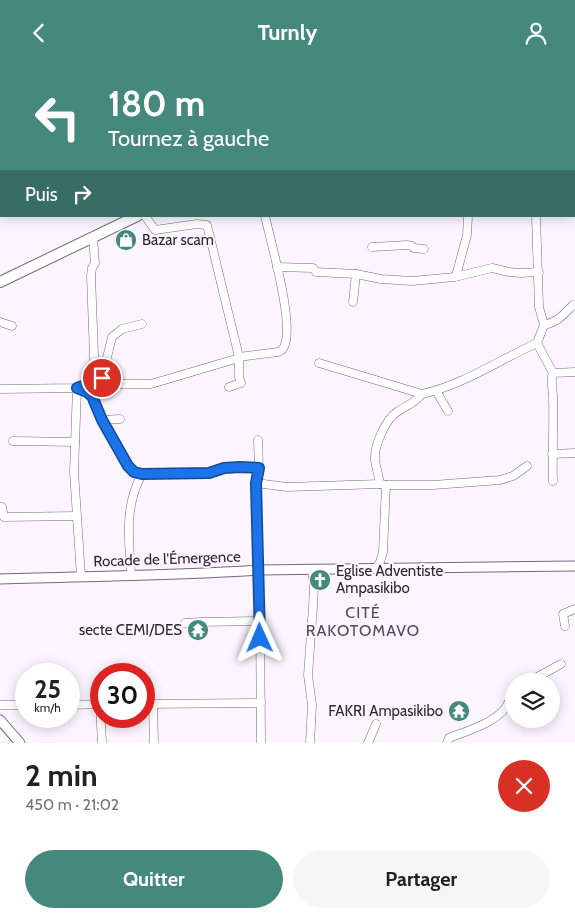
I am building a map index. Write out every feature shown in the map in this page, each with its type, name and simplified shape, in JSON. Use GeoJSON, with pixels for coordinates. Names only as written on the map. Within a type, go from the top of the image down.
{"type":"FeatureCollection","features":[{"type":"Feature","properties":{"kind":"main road"},"geometry":{"type":"LineString","coordinates":[[0,282],[134,217]]}},
{"type":"Feature","properties":{"kind":"street"},"geometry":{"type":"LineString","coordinates":[[146,217],[155,230],[197,224],[207,225],[239,357],[241,383],[229,387]]}},
{"type":"Feature","properties":{"kind":"street"},"geometry":{"type":"LineString","coordinates":[[95,380],[103,384],[151,384],[239,357],[282,350],[285,345],[287,328],[282,286],[265,217]]}},
{"type":"Feature","properties":{"kind":"street"},"geometry":{"type":"LineString","coordinates":[[456,276],[464,252],[468,217]]}},
{"type":"Feature","properties":{"kind":"street"},"geometry":{"type":"LineString","coordinates":[[320,363],[422,394],[456,384],[536,343],[544,325],[539,307],[536,217]]}},
{"type":"Feature","properties":{"kind":"street"},"geometry":{"type":"LineString","coordinates":[[93,238],[95,263],[91,276],[95,380]]}},
{"type":"Feature","properties":{"kind":"street"},"geometry":{"type":"LineString","coordinates":[[372,247],[407,245],[424,249]]}},
{"type":"Feature","properties":{"kind":"street"},"geometry":{"type":"LineString","coordinates":[[276,267],[314,268],[316,272],[356,274],[382,279],[412,281],[456,276],[492,268],[515,272],[539,271]]}},
{"type":"Feature","properties":{"kind":"street"},"geometry":{"type":"LineString","coordinates":[[353,302],[356,274]]}},
{"type":"Feature","properties":{"kind":"street"},"geometry":{"type":"LineString","coordinates":[[544,325],[553,323],[573,305]]}},
{"type":"Feature","properties":{"kind":"street"},"geometry":{"type":"LineString","coordinates":[[0,322],[12,326]]}},
{"type":"Feature","properties":{"kind":"street"},"geometry":{"type":"LineString","coordinates":[[77,388],[102,378],[112,337],[122,329],[142,324]]}},
{"type":"Feature","properties":{"kind":"street"},"geometry":{"type":"LineString","coordinates":[[536,343],[553,373],[553,481]]}},
{"type":"Feature","properties":{"kind":"street"},"geometry":{"type":"LineString","coordinates":[[553,373],[575,372]]}},
{"type":"Feature","properties":{"kind":"street"},"geometry":{"type":"LineString","coordinates":[[77,388],[74,472],[81,576]]}},
{"type":"Feature","properties":{"kind":"street"},"geometry":{"type":"LineString","coordinates":[[0,389],[77,388],[87,392],[92,396],[102,420],[128,466],[134,472],[142,474],[209,473],[224,468],[259,468]]}},
{"type":"Feature","properties":{"kind":"street"},"geometry":{"type":"LineString","coordinates":[[437,390],[448,411]]}},
{"type":"Feature","properties":{"kind":"street"},"geometry":{"type":"LineString","coordinates":[[376,568],[383,552],[383,484],[375,459],[377,447],[381,434],[392,416],[418,400],[422,394]]}},
{"type":"Feature","properties":{"kind":"street"},"geometry":{"type":"LineString","coordinates":[[102,420],[120,419]]}},
{"type":"Feature","properties":{"kind":"street"},"geometry":{"type":"LineString","coordinates":[[258,440],[259,468],[256,483],[261,743]]}},
{"type":"Feature","properties":{"kind":"street"},"geometry":{"type":"LineString","coordinates":[[13,441],[75,441]]}},
{"type":"Feature","properties":{"kind":"street"},"geometry":{"type":"LineString","coordinates":[[552,453],[575,453]]}},
{"type":"Feature","properties":{"kind":"street"},"geometry":{"type":"LineString","coordinates":[[256,483],[286,487],[383,484],[433,485],[500,480],[513,476],[527,466]]}},
{"type":"Feature","properties":{"kind":"street"},"geometry":{"type":"LineString","coordinates":[[131,575],[128,524],[137,481],[142,474]]}},
{"type":"Feature","properties":{"kind":"street"},"geometry":{"type":"LineString","coordinates":[[0,507],[2,507],[4,517],[76,516]]}},
{"type":"Feature","properties":{"kind":"street","name":"Rocade de l'Émergence"},"geometry":{"type":"LineString","coordinates":[[0,579],[222,572],[259,569],[575,566]]}},
{"type":"Feature","properties":{"kind":"street"},"geometry":{"type":"LineString","coordinates":[[310,743],[312,705],[308,675],[313,600],[312,569]]}},
{"type":"Feature","properties":{"kind":"street"},"geometry":{"type":"LineString","coordinates":[[565,626],[563,614],[575,609]]}},
{"type":"Feature","properties":{"kind":"street"},"geometry":{"type":"LineString","coordinates":[[185,623],[260,621]]}},
{"type":"Feature","properties":{"kind":"street"},"geometry":{"type":"LineString","coordinates":[[545,673],[561,664]]}},
{"type":"Feature","properties":{"kind":"street"},"geometry":{"type":"LineString","coordinates":[[155,704],[261,703]]}},
{"type":"Feature","properties":{"kind":"street"},"geometry":{"type":"LineString","coordinates":[[0,705],[15,705]]}},
{"type":"Feature","properties":{"kind":"street"},"geometry":{"type":"LineString","coordinates":[[446,743],[449,738],[482,725],[505,708]]}},
{"type":"Feature","properties":{"kind":"street"},"geometry":{"type":"LineString","coordinates":[[0,720],[20,743]]}},
{"type":"Feature","properties":{"kind":"street"},"geometry":{"type":"LineString","coordinates":[[368,743],[376,724]]}},
{"type":"Feature","properties":{"kind":"street"},"geometry":{"type":"LineString","coordinates":[[102,728],[102,743]]}},
{"type":"Feature","properties":{"kind":"street"},"geometry":{"type":"LineString","coordinates":[[154,728],[154,743]]}},
{"type":"Feature","properties":{"kind":"place","name":"Bazar scam"},"geometry":{"type":"Point","coordinates":[126,240]}},
{"type":"Feature","properties":{"kind":"place","name":"Eglise Adventiste Ampasikibo"},"geometry":{"type":"Point","coordinates":[320,580]}},
{"type":"Feature","properties":{"kind":"place","name":"secte CEMI/DES"},"geometry":{"type":"Point","coordinates":[198,630]}},
{"type":"Feature","properties":{"kind":"place","name":"FAKRI Ampasikibo"},"geometry":{"type":"Point","coordinates":[459,711]}},
{"type":"Feature","properties":{"kind":"district","name":"CITÉ RAKOTOMAVO"},"geometry":{"type":"Point","coordinates":[363,621]}},
{"type":"Feature","properties":{"kind":"route"},"geometry":{"type":"LineString","coordinates":[[102,378],[95,377],[95,382],[77,388],[92,396],[102,420],[128,466],[134,472],[142,474],[209,473],[224,468],[259,468],[256,483],[260,638]]}}]}
